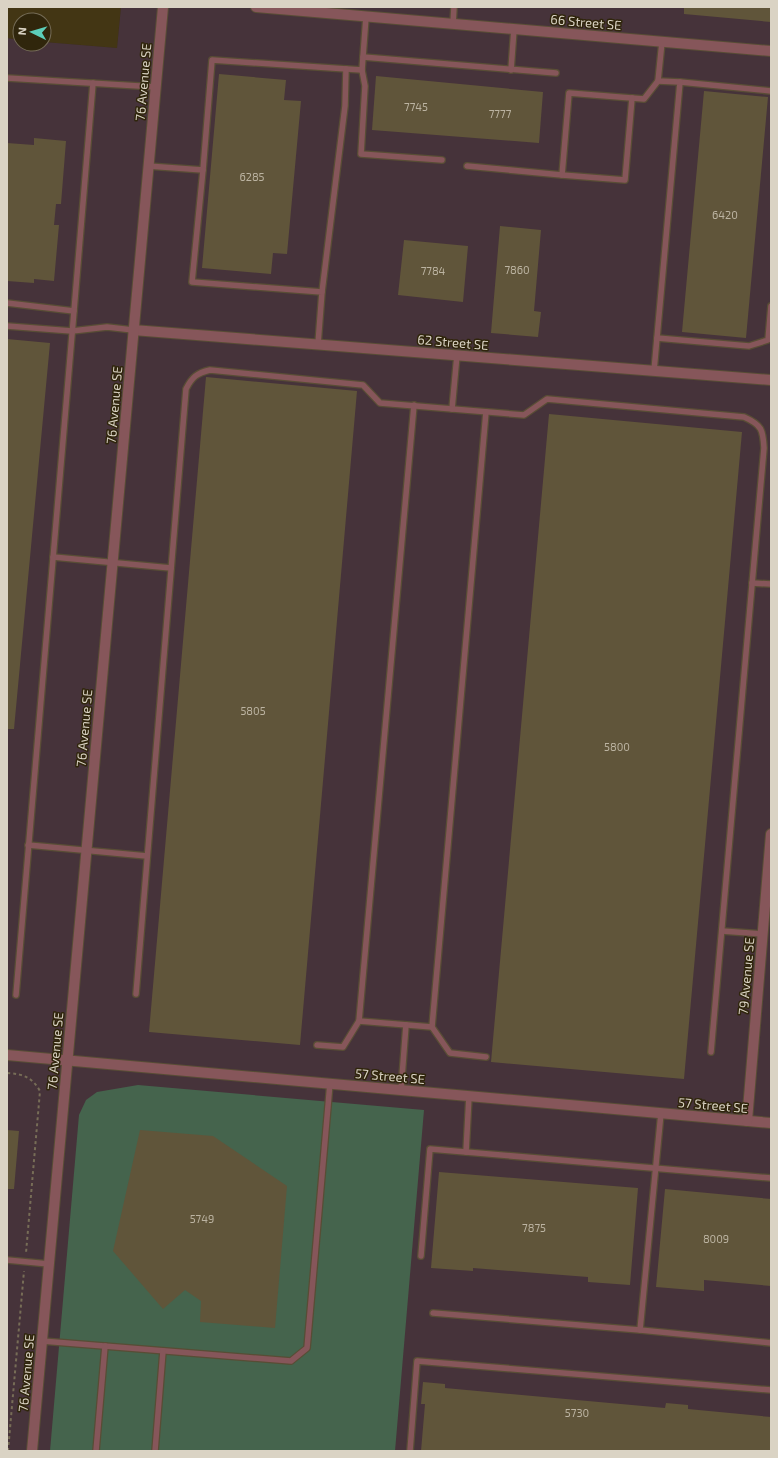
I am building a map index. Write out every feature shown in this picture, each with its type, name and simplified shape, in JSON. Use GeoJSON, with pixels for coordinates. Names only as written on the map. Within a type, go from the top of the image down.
{"type":"FeatureCollection","features":[{"type":"Feature","properties":{"kind":"street","name":"76 Avenue SE"},"geometry":{"type":"LineString","coordinates":[[32,1451],[163,7]]}},
{"type":"Feature","properties":{"kind":"street","name":"66 Street SE"},"geometry":{"type":"LineString","coordinates":[[256,7],[771,51]]}},
{"type":"Feature","properties":{"kind":"street","name":"62 Street SE"},"geometry":{"type":"LineString","coordinates":[[133,330],[771,380]]}},
{"type":"Feature","properties":{"kind":"street","name":"79 Avenue SE"},"geometry":{"type":"LineString","coordinates":[[747,1121],[771,834]]}},
{"type":"Feature","properties":{"kind":"street","name":"57 Street SE"},"geometry":{"type":"LineString","coordinates":[[7,1055],[771,1123]]}},
{"type":"Feature","properties":{"kind":"lane"},"geometry":{"type":"LineString","coordinates":[[453,24],[454,7]]}},
{"type":"Feature","properties":{"kind":"lane"},"geometry":{"type":"LineString","coordinates":[[366,16],[362,70],[365,86],[361,154],[442,160]]}},
{"type":"Feature","properties":{"kind":"lane"},"geometry":{"type":"LineString","coordinates":[[512,70],[514,29]]}},
{"type":"Feature","properties":{"kind":"lane"},"geometry":{"type":"LineString","coordinates":[[562,175],[569,93],[644,99],[658,81],[662,42]]}},
{"type":"Feature","properties":{"kind":"lane"},"geometry":{"type":"LineString","coordinates":[[363,56],[556,73]]}},
{"type":"Feature","properties":{"kind":"lane"},"geometry":{"type":"LineString","coordinates":[[322,292],[192,282],[212,60],[362,70]]}},
{"type":"Feature","properties":{"kind":"lane"},"geometry":{"type":"LineString","coordinates":[[318,344],[322,292],[345,106],[346,69]]}},
{"type":"Feature","properties":{"kind":"lane"},"geometry":{"type":"LineString","coordinates":[[7,78],[156,87]]}},
{"type":"Feature","properties":{"kind":"lane"},"geometry":{"type":"LineString","coordinates":[[658,81],[771,91]]}},
{"type":"Feature","properties":{"kind":"lane"},"geometry":{"type":"LineString","coordinates":[[654,371],[680,82]]}},
{"type":"Feature","properties":{"kind":"lane"},"geometry":{"type":"LineString","coordinates":[[16,995],[93,83]]}},
{"type":"Feature","properties":{"kind":"lane"},"geometry":{"type":"LineString","coordinates":[[466,166],[625,180],[632,98]]}},
{"type":"Feature","properties":{"kind":"lane"},"geometry":{"type":"LineString","coordinates":[[148,166],[203,170]]}},
{"type":"Feature","properties":{"kind":"lane"},"geometry":{"type":"LineString","coordinates":[[7,303],[74,311]]}},
{"type":"Feature","properties":{"kind":"lane"},"geometry":{"type":"LineString","coordinates":[[657,338],[750,346],[768,340],[771,306]]}},
{"type":"Feature","properties":{"kind":"lane"},"geometry":{"type":"LineString","coordinates":[[7,326],[72,331],[107,328],[133,330]]}},
{"type":"Feature","properties":{"kind":"lane"},"geometry":{"type":"LineString","coordinates":[[452,409],[457,355]]}},
{"type":"Feature","properties":{"kind":"lane"},"geometry":{"type":"LineString","coordinates":[[136,994],[186,389],[191,379],[198,373],[210,370],[363,385],[380,403],[524,415],[547,399],[744,417],[756,422],[763,433],[764,448],[711,1052]]}},
{"type":"Feature","properties":{"kind":"lane"},"geometry":{"type":"LineString","coordinates":[[317,1045],[343,1047],[359,1021],[414,406]]}},
{"type":"Feature","properties":{"kind":"lane"},"geometry":{"type":"LineString","coordinates":[[486,412],[432,1027],[450,1053],[486,1057]]}},
{"type":"Feature","properties":{"kind":"lane"},"geometry":{"type":"LineString","coordinates":[[53,557],[87,559],[112,564],[171,568]]}},
{"type":"Feature","properties":{"kind":"lane"},"geometry":{"type":"LineString","coordinates":[[752,583],[771,584]]}},
{"type":"Feature","properties":{"kind":"lane"},"geometry":{"type":"LineString","coordinates":[[28,845],[147,856]]}},
{"type":"Feature","properties":{"kind":"lane"},"geometry":{"type":"LineString","coordinates":[[722,931],[763,934]]}},
{"type":"Feature","properties":{"kind":"lane"},"geometry":{"type":"LineString","coordinates":[[359,1021],[432,1027]]}},
{"type":"Feature","properties":{"kind":"lane"},"geometry":{"type":"LineString","coordinates":[[401,1090],[406,1025]]}},
{"type":"Feature","properties":{"kind":"lane"},"geometry":{"type":"LineString","coordinates":[[42,1341],[291,1361],[307,1348],[330,1083]]}},
{"type":"Feature","properties":{"kind":"lane"},"geometry":{"type":"LineString","coordinates":[[466,1152],[469,1096]]}},
{"type":"Feature","properties":{"kind":"lane"},"geometry":{"type":"LineString","coordinates":[[640,1330],[661,1113]]}},
{"type":"Feature","properties":{"kind":"lane"},"geometry":{"type":"LineString","coordinates":[[421,1256],[430,1149],[771,1178]]}},
{"type":"Feature","properties":{"kind":"lane"},"geometry":{"type":"LineString","coordinates":[[7,1260],[49,1264]]}},
{"type":"Feature","properties":{"kind":"lane"},"geometry":{"type":"LineString","coordinates":[[433,1313],[640,1330],[771,1343]]}},
{"type":"Feature","properties":{"kind":"lane"},"geometry":{"type":"LineString","coordinates":[[96,1451],[105,1346]]}},
{"type":"Feature","properties":{"kind":"lane"},"geometry":{"type":"LineString","coordinates":[[155,1451],[163,1351]]}},
{"type":"Feature","properties":{"kind":"lane"},"geometry":{"type":"LineString","coordinates":[[410,1451],[417,1361],[771,1390]]}},
{"type":"Feature","properties":{"kind":"shaded area"},"geometry":{"type":"Polygon","coordinates":[[[7,7],[121,7],[117,48],[52,43],[52,12],[12,12],[12,39],[7,38],[7,7]]]}},
{"type":"Feature","properties":{"kind":"shaded area"},"geometry":{"type":"Polygon","coordinates":[[[121,7],[771,7],[771,1451],[7,1451],[7,38],[12,39],[12,52],[52,52],[52,43],[117,48],[121,7]]]}},
{"type":"Feature","properties":{"kind":"green space"},"geometry":{"type":"Polygon","coordinates":[[[138,1085],[424,1110],[395,1451],[50,1451],[79,1115],[86,1100],[97,1092],[138,1085]]]}},
{"type":"Feature","properties":{"kind":"building"},"geometry":{"type":"Polygon","coordinates":[[[684,7],[771,7],[771,22],[684,14],[684,7]]]}},
{"type":"Feature","properties":{"kind":"building"},"geometry":{"type":"Polygon","coordinates":[[[219,74],[286,80],[284,100],[301,101],[287,254],[273,253],[271,274],[202,268],[219,74]]]}},
{"type":"Feature","properties":{"kind":"building"},"geometry":{"type":"Polygon","coordinates":[[[376,76],[543,92],[539,143],[372,130],[376,76]]]}},
{"type":"Feature","properties":{"kind":"building"},"geometry":{"type":"Polygon","coordinates":[[[704,91],[768,97],[746,338],[682,332],[704,91]]]}},
{"type":"Feature","properties":{"kind":"building"},"geometry":{"type":"Polygon","coordinates":[[[34,138],[66,141],[61,204],[56,204],[54,225],[59,225],[54,281],[34,279],[34,283],[7,281],[7,143],[34,145],[34,138]]]}},
{"type":"Feature","properties":{"kind":"building"},"geometry":{"type":"Polygon","coordinates":[[[500,226],[541,230],[534,311],[541,312],[538,337],[491,333],[500,226]]]}},
{"type":"Feature","properties":{"kind":"building"},"geometry":{"type":"Polygon","coordinates":[[[404,240],[468,246],[463,302],[398,295],[404,240]]]}},
{"type":"Feature","properties":{"kind":"building"},"geometry":{"type":"Polygon","coordinates":[[[7,339],[50,343],[14,729],[7,729],[7,339]]]}},
{"type":"Feature","properties":{"kind":"building"},"geometry":{"type":"Polygon","coordinates":[[[206,377],[357,391],[300,1045],[149,1032],[206,377]]]}},
{"type":"Feature","properties":{"kind":"building"},"geometry":{"type":"Polygon","coordinates":[[[549,414],[742,432],[684,1079],[491,1062],[549,414]]]}},
{"type":"Feature","properties":{"kind":"building"},"geometry":{"type":"Polygon","coordinates":[[[7,1130],[19,1131],[14,1189],[7,1189],[7,1130]]]}},
{"type":"Feature","properties":{"kind":"building"},"geometry":{"type":"Polygon","coordinates":[[[140,1130],[213,1136],[287,1186],[275,1328],[200,1322],[201,1301],[185,1290],[163,1309],[113,1251],[140,1130]]]}},
{"type":"Feature","properties":{"kind":"building"},"geometry":{"type":"Polygon","coordinates":[[[439,1172],[638,1188],[630,1285],[588,1282],[588,1277],[473,1268],[473,1271],[431,1268],[439,1172]]]}},
{"type":"Feature","properties":{"kind":"building"},"geometry":{"type":"Polygon","coordinates":[[[665,1189],[771,1199],[771,1286],[704,1280],[704,1291],[656,1287],[665,1189]]]}},
{"type":"Feature","properties":{"kind":"building"},"geometry":{"type":"Polygon","coordinates":[[[423,1382],[445,1384],[445,1388],[665,1408],[666,1403],[688,1405],[688,1409],[771,1417],[771,1451],[421,1451],[425,1404],[421,1404],[423,1382]]]}}]}
